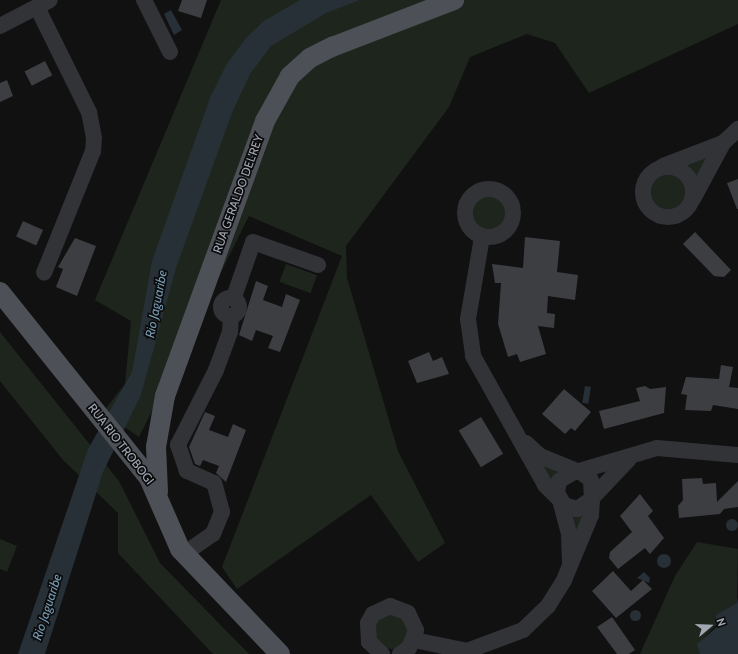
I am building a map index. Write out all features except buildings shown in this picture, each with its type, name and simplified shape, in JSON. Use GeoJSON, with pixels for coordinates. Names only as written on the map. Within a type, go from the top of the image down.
{"type":"FeatureCollection","features":[{"type":"Feature","properties":{"kind":"main road","name":"RUA GERALDO DEL'REY"},"geometry":{"type":"LineString","coordinates":[[158,492],[156,447],[165,396],[265,121],[290,76],[310,58],[332,47],[454,0]]}},
{"type":"Feature","properties":{"kind":"main road","name":"RUA RIO TROBOGI"},"geometry":{"type":"LineString","coordinates":[[0,292],[128,451],[158,492],[184,554],[280,654]]}},
{"type":"Feature","properties":{"kind":"street"},"geometry":{"type":"LineString","coordinates":[[144,0],[170,52]]}},
{"type":"Feature","properties":{"kind":"street"},"geometry":{"type":"LineString","coordinates":[[0,26],[37,4],[89,112],[94,138],[93,151],[44,272]]}},
{"type":"Feature","properties":{"kind":"street"},"geometry":{"type":"LineString","coordinates":[[723,142],[692,200],[675,217],[652,213],[643,200],[644,184],[660,167],[723,142],[738,129]]}},
{"type":"Feature","properties":{"kind":"street"},"geometry":{"type":"LineString","coordinates":[[660,167],[669,166],[686,174],[691,182],[692,200]]}},
{"type":"Feature","properties":{"kind":"street"},"geometry":{"type":"LineString","coordinates":[[482,237],[470,302],[468,337],[481,372],[520,438],[545,485],[559,500],[576,509],[593,498],[635,454]]}},
{"type":"Feature","properties":{"kind":"street"},"geometry":{"type":"LineString","coordinates":[[184,554],[212,534],[222,512],[214,482],[187,471],[178,446],[216,370],[230,332],[231,316],[240,306],[234,297],[253,242],[318,265]]}},
{"type":"Feature","properties":{"kind":"street"},"geometry":{"type":"LineString","coordinates":[[414,640],[467,651],[507,639],[523,630],[548,606],[591,515],[593,498],[591,480],[540,456],[520,438]]}},
{"type":"Feature","properties":{"kind":"street"},"geometry":{"type":"LineString","coordinates":[[570,561],[569,534],[559,500],[559,481],[575,472],[658,448],[738,455]]}},
{"type":"Feature","properties":{"kind":"street"},"geometry":{"type":"LineString","coordinates":[[382,654],[369,642],[366,632],[368,622],[380,609],[390,606],[408,613],[413,620],[414,640],[400,654]]}},
{"type":"Feature","properties":{"kind":"shaded area"},"geometry":{"type":"Polygon","coordinates":[[[221,0],[738,0],[738,24],[589,93],[555,43],[527,34],[470,57],[449,107],[346,246],[347,278],[398,451],[445,543],[418,562],[371,495],[237,589],[222,567],[342,256],[249,216],[139,437],[103,412],[125,384],[131,321],[95,300],[221,0]]]}},
{"type":"Feature","properties":{"kind":"shaded area"},"geometry":{"type":"Polygon","coordinates":[[[710,154],[697,179],[685,164],[710,154]]]}},
{"type":"Feature","properties":{"kind":"shaded area"},"geometry":{"type":"Polygon","coordinates":[[[665,175],[671,175],[675,176],[682,182],[685,192],[684,199],[678,206],[671,209],[665,209],[661,208],[654,202],[651,195],[651,189],[652,185],[658,178],[665,175]]]}},
{"type":"Feature","properties":{"kind":"shaded area"},"geometry":{"type":"Polygon","coordinates":[[[486,194],[494,194],[501,197],[506,202],[509,213],[506,224],[501,229],[494,232],[486,232],[479,229],[474,224],[471,217],[471,209],[474,202],[479,197],[486,194]]]}},
{"type":"Feature","properties":{"kind":"shaded area"},"geometry":{"type":"Polygon","coordinates":[[[286,264],[317,275],[311,293],[280,282],[286,264]]]}},
{"type":"Feature","properties":{"kind":"shaded area"},"geometry":{"type":"Polygon","coordinates":[[[0,332],[119,481],[160,563],[249,654],[213,654],[118,553],[118,513],[63,460],[0,381],[0,332]]]}},
{"type":"Feature","properties":{"kind":"shaded area"},"geometry":{"type":"Polygon","coordinates":[[[536,460],[561,472],[553,487],[536,460]]]}},
{"type":"Feature","properties":{"kind":"shaded area"},"geometry":{"type":"Polygon","coordinates":[[[585,514],[574,540],[572,516],[585,514]]]}},
{"type":"Feature","properties":{"kind":"shaded area"},"geometry":{"type":"Polygon","coordinates":[[[0,539],[17,546],[7,572],[0,569],[0,539]]]}},
{"type":"Feature","properties":{"kind":"shaded area"},"geometry":{"type":"Polygon","coordinates":[[[697,542],[738,549],[737,603],[699,643],[700,654],[640,654],[675,576],[697,542]]]}},
{"type":"Feature","properties":{"kind":"shaded area"},"geometry":{"type":"Polygon","coordinates":[[[392,613],[405,618],[410,631],[405,644],[392,649],[379,644],[374,631],[379,618],[392,613]]]}},
{"type":"Feature","properties":{"kind":"water","name":"Rio Jaguaribe"},"geometry":{"type":"Polygon","coordinates":[[[300,0],[360,0],[326,13],[271,46],[250,74],[232,113],[176,268],[141,395],[103,472],[45,654],[18,654],[88,449],[132,372],[152,261],[210,98],[226,65],[246,38],[264,21],[300,0]]]}},
{"type":"Feature","properties":{"kind":"water"},"geometry":{"type":"Polygon","coordinates":[[[171,10],[182,30],[174,35],[164,14],[171,10]]]}},
{"type":"Feature","properties":{"kind":"water"},"geometry":{"type":"Polygon","coordinates":[[[585,386],[591,387],[588,404],[582,403],[585,386]]]}},
{"type":"Feature","properties":{"kind":"water"},"geometry":{"type":"Polygon","coordinates":[[[730,519],[734,519],[738,525],[734,531],[730,531],[726,527],[726,523],[730,519]]]}},
{"type":"Feature","properties":{"kind":"water"},"geometry":{"type":"Polygon","coordinates":[[[664,554],[669,556],[671,561],[669,566],[664,568],[659,566],[657,561],[659,556],[664,554]]]}},
{"type":"Feature","properties":{"kind":"water"},"geometry":{"type":"Polygon","coordinates":[[[644,572],[650,578],[649,583],[637,578],[644,572]]]}},
{"type":"Feature","properties":{"kind":"water"},"geometry":{"type":"Polygon","coordinates":[[[738,598],[738,654],[700,654],[697,644],[717,627],[716,615],[737,603],[738,598]]]}},
{"type":"Feature","properties":{"kind":"water"},"geometry":{"type":"Polygon","coordinates":[[[635,609],[639,611],[641,615],[639,619],[635,621],[631,619],[629,615],[631,611],[635,609]]]}}]}
